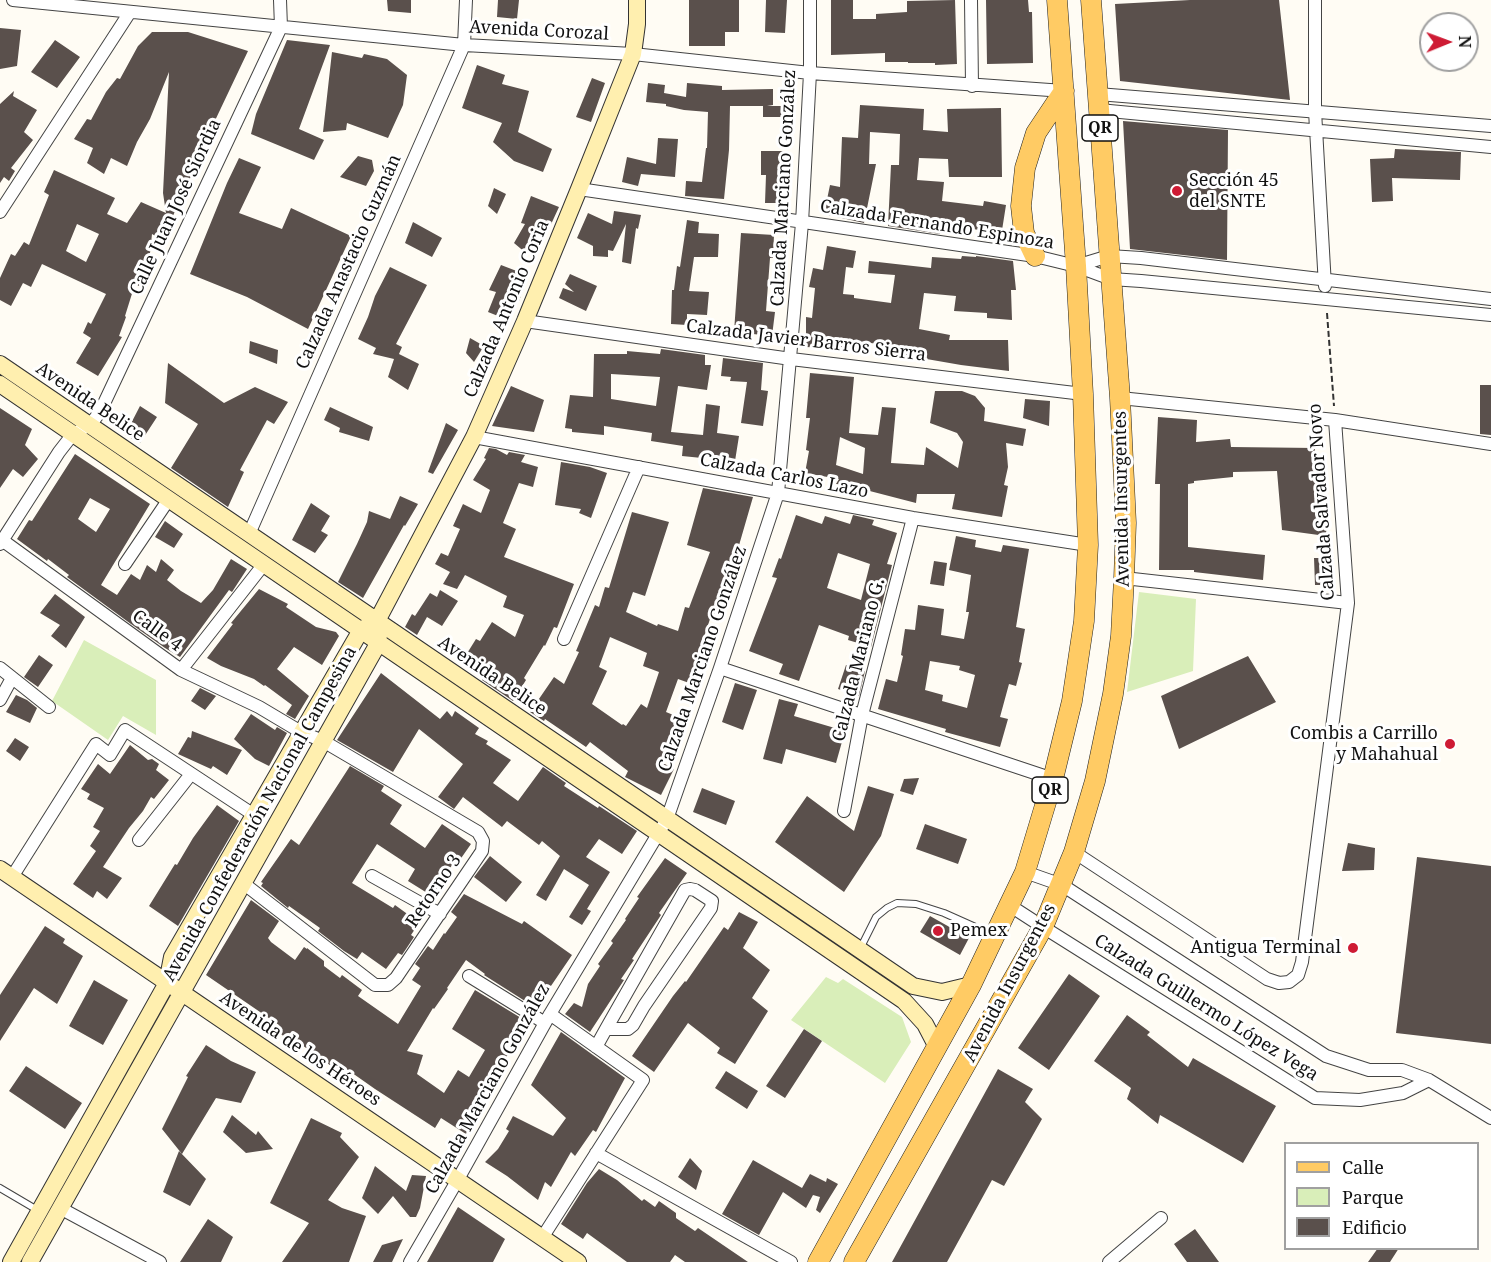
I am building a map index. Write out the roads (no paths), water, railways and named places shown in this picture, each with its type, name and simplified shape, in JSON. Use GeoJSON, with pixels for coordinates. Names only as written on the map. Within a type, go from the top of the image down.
{"type":"FeatureCollection","features":[{"type":"Feature","properties":{"kind":"main road","name":"Avenida Insurgentes"},"geometry":{"type":"LineString","coordinates":[[818,1262],[971,985],[1025,872],[1053,779],[1072,701],[1084,621],[1088,545],[1076,266],[1057,0]]}},
{"type":"Feature","properties":{"kind":"main road","name":"Avenida Insurgentes"},"geometry":{"type":"LineString","coordinates":[[854,1262],[1043,927],[1074,852],[1095,781],[1113,694],[1120,636],[1126,523],[1120,398],[1091,0]]}},
{"type":"Feature","properties":{"kind":"main road"},"geometry":{"type":"LineString","coordinates":[[1035,256],[1024,232],[1021,206],[1024,168],[1036,133],[1064,92]]}},
{"type":"Feature","properties":{"kind":"street","name":"Avenida Corozal"},"geometry":{"type":"LineString","coordinates":[[13,0],[122,8],[464,45],[633,54],[810,73],[1064,92]]}},
{"type":"Feature","properties":{"kind":"street","name":"Calle Juan José Siordia"},"geometry":{"type":"LineString","coordinates":[[90,425],[100,412],[281,27],[280,0]]}},
{"type":"Feature","properties":{"kind":"street","name":"Calzada Anastacio Guzmán"},"geometry":{"type":"LineString","coordinates":[[249,534],[464,45],[466,0]]}},
{"type":"Feature","properties":{"kind":"street","name":"Calzada Antonio Coria"},"geometry":{"type":"LineString","coordinates":[[377,621],[474,437],[525,321],[633,54],[637,0]]}},
{"type":"Feature","properties":{"kind":"street","name":"Calzada Marciano González"},"geometry":{"type":"LineString","coordinates":[[410,1262],[547,1019],[663,826],[720,668],[778,493],[802,223],[810,73],[810,0]]}},
{"type":"Feature","properties":{"kind":"street"},"geometry":{"type":"LineString","coordinates":[[971,0],[972,86]]}},
{"type":"Feature","properties":{"kind":"street"},"geometry":{"type":"LineString","coordinates":[[1315,0],[1315,111],[1326,298]]}},
{"type":"Feature","properties":{"kind":"street"},"geometry":{"type":"LineString","coordinates":[[0,212],[122,8]]}},
{"type":"Feature","properties":{"kind":"street"},"geometry":{"type":"LineString","coordinates":[[1098,102],[1315,111],[1491,126]]}},
{"type":"Feature","properties":{"kind":"street"},"geometry":{"type":"LineString","coordinates":[[1098,102],[1316,130],[1491,147]]}},
{"type":"Feature","properties":{"kind":"street","name":"Calzada Fernando Espinoza"},"geometry":{"type":"LineString","coordinates":[[579,189],[1035,256],[1076,266],[1111,279],[1491,315]]}},
{"type":"Feature","properties":{"kind":"street","name":"Calzada Fernando Espinoza"},"geometry":{"type":"LineString","coordinates":[[1076,266],[1109,256],[1141,258],[1491,299]]}},
{"type":"Feature","properties":{"kind":"street"},"geometry":{"type":"LineString","coordinates":[[1385,304],[1386,287]]}},
{"type":"Feature","properties":{"kind":"street"},"geometry":{"type":"LineString","coordinates":[[1474,297],[1474,314]]}},
{"type":"Feature","properties":{"kind":"street","name":"Calzada Javier Barros Sierra"},"geometry":{"type":"LineString","coordinates":[[525,321],[791,359],[1083,394]]}},
{"type":"Feature","properties":{"kind":"street","name":"Avenida Belice"},"geometry":{"type":"LineString","coordinates":[[0,364],[377,621],[904,1001],[925,1024],[937,1047]]}},
{"type":"Feature","properties":{"kind":"street","name":"Avenida Belice"},"geometry":{"type":"LineString","coordinates":[[0,384],[379,642],[913,986],[942,992],[971,985]]}},
{"type":"Feature","properties":{"kind":"street"},"geometry":{"type":"LineString","coordinates":[[1120,398],[1335,420],[1491,444]]}},
{"type":"Feature","properties":{"kind":"street","name":"Calzada Salvador Novo"},"geometry":{"type":"LineString","coordinates":[[1074,852],[1267,979],[1279,983],[1289,982],[1298,975],[1302,963],[1348,603],[1335,420]]}},
{"type":"Feature","properties":{"kind":"street"},"geometry":{"type":"LineString","coordinates":[[1,542],[73,434],[90,425]]}},
{"type":"Feature","properties":{"kind":"street","name":"Calzada Carlos Lazo"},"geometry":{"type":"LineString","coordinates":[[474,437],[913,518],[1088,545]]}},
{"type":"Feature","properties":{"kind":"street"},"geometry":{"type":"LineString","coordinates":[[564,639],[639,467]]}},
{"type":"Feature","properties":{"kind":"street"},"geometry":{"type":"LineString","coordinates":[[126,564],[169,499]]}},
{"type":"Feature","properties":{"kind":"street","name":"Calzada Mariano G."},"geometry":{"type":"LineString","coordinates":[[844,811],[862,715],[913,518]]}},
{"type":"Feature","properties":{"kind":"street","name":"Calle 4"},"geometry":{"type":"LineString","coordinates":[[1,542],[181,670],[259,707],[302,732]]}},
{"type":"Feature","properties":{"kind":"street"},"geometry":{"type":"LineString","coordinates":[[181,670],[264,564]]}},
{"type":"Feature","properties":{"kind":"street"},"geometry":{"type":"LineString","coordinates":[[1124,578],[1348,603]]}},
{"type":"Feature","properties":{"kind":"street","name":"Avenida Confederación Nacional Campesina"},"geometry":{"type":"LineString","coordinates":[[30,1262],[51,1213],[167,982],[172,957],[361,630],[377,621],[379,642],[182,993],[91,1136]]}},
{"type":"Feature","properties":{"kind":"street"},"geometry":{"type":"LineString","coordinates":[[0,668],[49,707]]}},
{"type":"Feature","properties":{"kind":"street"},"geometry":{"type":"LineString","coordinates":[[720,668],[1053,779]]}},
{"type":"Feature","properties":{"kind":"street"},"geometry":{"type":"LineString","coordinates":[[0,700],[12,678]]}},
{"type":"Feature","properties":{"kind":"street"},"geometry":{"type":"LineString","coordinates":[[6,873],[96,744],[110,755],[125,730],[254,815]]}},
{"type":"Feature","properties":{"kind":"street","name":"Retorno 3"},"geometry":{"type":"LineString","coordinates":[[243,883],[375,985],[388,985],[396,978],[482,851],[483,841],[478,832],[323,741],[302,732]]}},
{"type":"Feature","properties":{"kind":"street"},"geometry":{"type":"LineString","coordinates":[[139,840],[191,774]]}},
{"type":"Feature","properties":{"kind":"street","name":"Calzada Guillermo López Vega"},"geometry":{"type":"LineString","coordinates":[[1025,872],[1062,885],[1326,1056],[1369,1070],[1401,1070],[1429,1080],[1491,1118]]}},
{"type":"Feature","properties":{"kind":"street","name":"Avenida de los Héroes"},"geometry":{"type":"LineString","coordinates":[[6,873],[578,1262]]}},
{"type":"Feature","properties":{"kind":"street"},"geometry":{"type":"LineString","coordinates":[[372,876],[440,914]]}},
{"type":"Feature","properties":{"kind":"street"},"geometry":{"type":"LineString","coordinates":[[596,1047],[606,1029],[685,890],[695,890],[712,901],[711,908],[633,1024],[628,1029],[606,1029]]}},
{"type":"Feature","properties":{"kind":"street","name":"Calzada Guillermo López Vega"},"geometry":{"type":"LineString","coordinates":[[1009,904],[1315,1098],[1360,1101],[1403,1093],[1429,1080]]}},
{"type":"Feature","properties":{"kind":"street"},"geometry":{"type":"LineString","coordinates":[[469,976],[596,1047],[643,1080],[542,1238]]}},
{"type":"Feature","properties":{"kind":"street"},"geometry":{"type":"LineString","coordinates":[[596,1153],[791,1262]]}},
{"type":"Feature","properties":{"kind":"street"},"geometry":{"type":"LineString","coordinates":[[51,1213],[160,1262]]}},
{"type":"Feature","properties":{"kind":"street","name":"Avenida Confederación Nacional Campesina"},"geometry":{"type":"LineString","coordinates":[[11,1262],[51,1213]]}},
{"type":"Feature","properties":{"kind":"street"},"geometry":{"type":"LineString","coordinates":[[1109,1262],[1161,1218]]}},
{"type":"Feature","properties":{"kind":"lane"},"geometry":{"type":"LineString","coordinates":[[859,950],[876,917],[897,903],[915,904],[944,913],[994,936]]}},
{"type":"Feature","properties":{"kind":"lane"},"geometry":{"type":"LineString","coordinates":[[0,1188],[51,1213]]}},
{"type":"Feature","properties":{"kind":"place","name":"Sección 45 del SNTE"},"geometry":{"type":"Point","coordinates":[1177,191]}},
{"type":"Feature","properties":{"kind":"place","name":"Combis a Carrillo y Mahahual"},"geometry":{"type":"Point","coordinates":[1450,744]}},
{"type":"Feature","properties":{"kind":"place","name":"Pemex"},"geometry":{"type":"Point","coordinates":[938,931]}},
{"type":"Feature","properties":{"kind":"place","name":"Antigua Terminal"},"geometry":{"type":"Point","coordinates":[1353,948]}}]}
